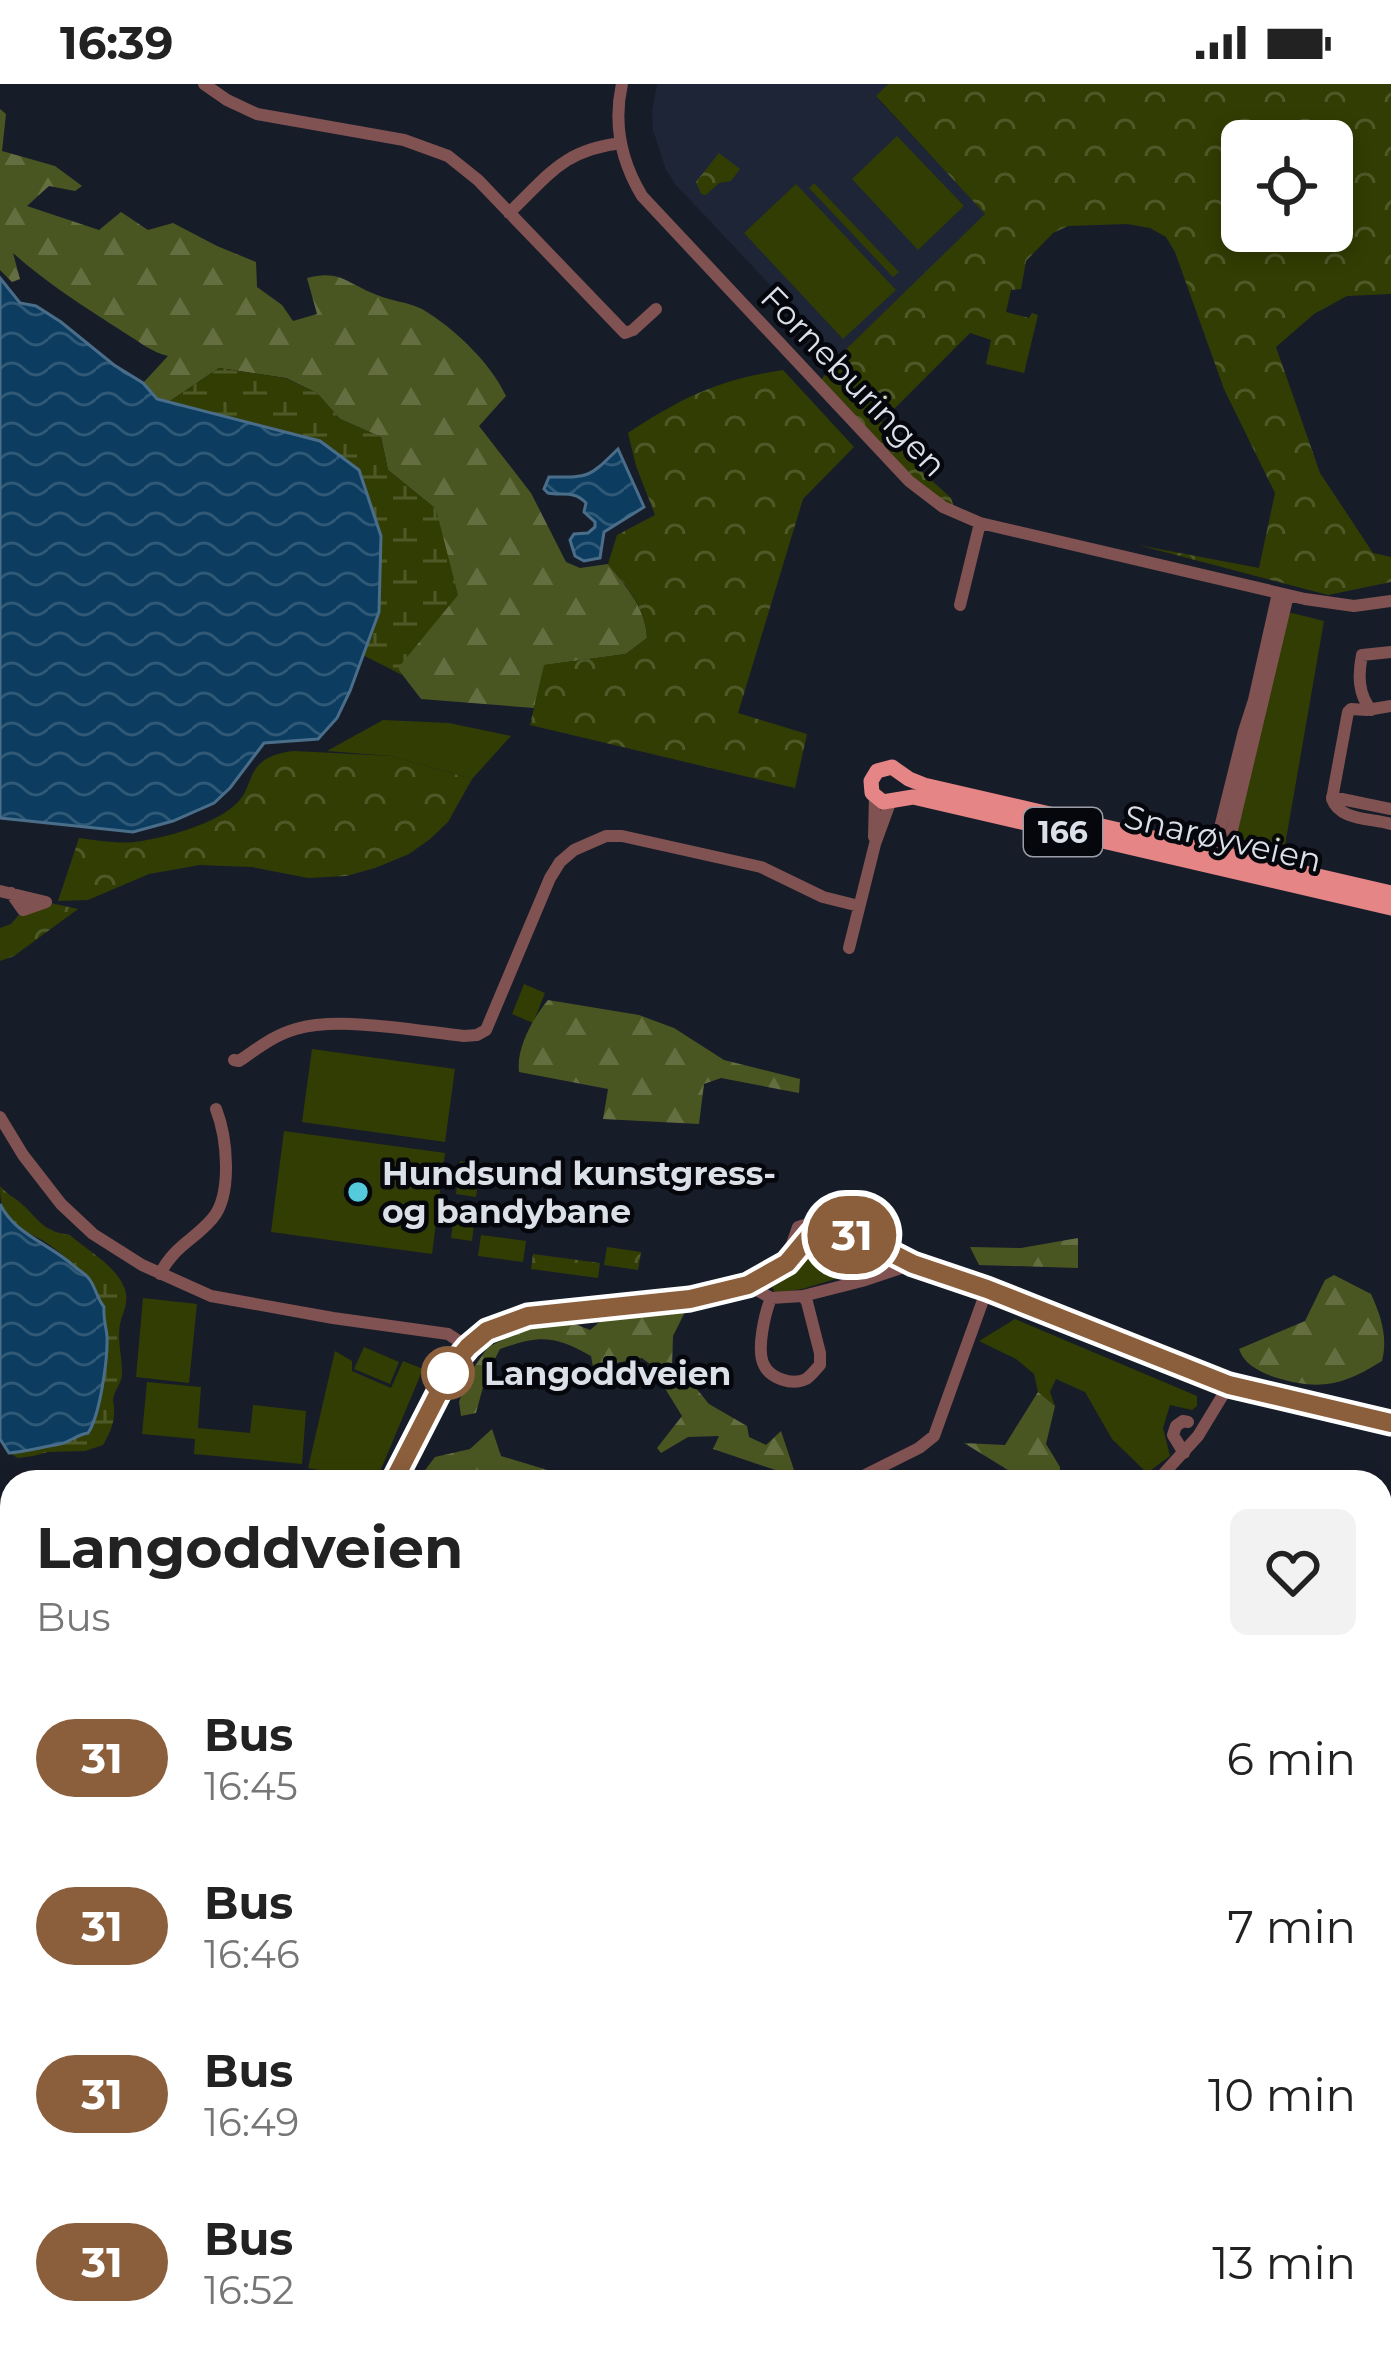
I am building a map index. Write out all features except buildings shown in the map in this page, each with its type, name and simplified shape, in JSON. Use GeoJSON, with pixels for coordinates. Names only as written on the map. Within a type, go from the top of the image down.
{"type":"FeatureCollection","features":[{"type":"Feature","properties":{"kind":"main road"},"geometry":{"type":"LineString","coordinates":[[892,767],[905,777],[906,790],[889,799],[871,781],[877,771],[892,767]]}},
{"type":"Feature","properties":{"kind":"main road","name":"Snarøyveien"},"geometry":{"type":"LineString","coordinates":[[905,777],[1391,908]]}},
{"type":"Feature","properties":{"kind":"main road","name":"Snarøyveien"},"geometry":{"type":"LineString","coordinates":[[889,799],[921,799],[1391,893]]}},
{"type":"Feature","properties":{"kind":"street"},"geometry":{"type":"LineString","coordinates":[[204,84],[255,113],[404,140],[434,150],[467,170],[625,333],[656,309]]}},
{"type":"Feature","properties":{"kind":"street","name":"Forneburingen"},"geometry":{"type":"LineString","coordinates":[[622,84],[621,143],[633,179],[655,212],[926,496],[980,523],[1283,594],[1354,606],[1391,601]]}},
{"type":"Feature","properties":{"kind":"street"},"geometry":{"type":"LineString","coordinates":[[509,212],[569,157],[621,143]]}},
{"type":"Feature","properties":{"kind":"street"},"geometry":{"type":"LineString","coordinates":[[960,605],[980,523]]}},
{"type":"Feature","properties":{"kind":"street"},"geometry":{"type":"LineString","coordinates":[[1222,859],[1283,594]]}},
{"type":"Feature","properties":{"kind":"street"},"geometry":{"type":"LineString","coordinates":[[1371,710],[1362,697],[1362,655],[1391,652]]}},
{"type":"Feature","properties":{"kind":"street"},"geometry":{"type":"LineString","coordinates":[[1391,706],[1348,712],[1333,796],[1333,805],[1342,813],[1391,824]]}},
{"type":"Feature","properties":{"kind":"street"},"geometry":{"type":"LineString","coordinates":[[1333,796],[1391,809]]}},
{"type":"Feature","properties":{"kind":"street"},"geometry":{"type":"LineString","coordinates":[[849,947],[889,799]]}},
{"type":"Feature","properties":{"kind":"street"},"geometry":{"type":"LineString","coordinates":[[234,1060],[310,1025],[477,1035],[492,1018],[560,862],[606,836],[637,838],[761,867],[823,897],[859,906]]}},
{"type":"Feature","properties":{"kind":"street"},"geometry":{"type":"LineString","coordinates":[[160,1274],[172,1253],[221,1207],[226,1186],[216,1109]]}},
{"type":"Feature","properties":{"kind":"street"},"geometry":{"type":"LineString","coordinates":[[0,1117],[71,1215],[118,1252],[160,1274],[211,1296],[454,1336],[465,1350]]}},
{"type":"Feature","properties":{"kind":"street"},"geometry":{"type":"LineString","coordinates":[[399,1470],[444,1380],[465,1350],[498,1325],[528,1316],[690,1299],[748,1285],[786,1261],[802,1237]]}},
{"type":"Feature","properties":{"kind":"street"},"geometry":{"type":"LineString","coordinates":[[748,1285],[771,1298],[803,1296],[913,1264],[1223,1383],[1391,1423]]}},
{"type":"Feature","properties":{"kind":"street"},"geometry":{"type":"LineString","coordinates":[[875,1470],[934,1436],[987,1289]]}},
{"type":"Feature","properties":{"kind":"street"},"geometry":{"type":"LineString","coordinates":[[771,1298],[764,1316],[764,1366],[790,1382],[806,1379],[820,1365],[815,1327],[803,1296]]}},
{"type":"Feature","properties":{"kind":"street"},"geometry":{"type":"LineString","coordinates":[[1168,1470],[1198,1436],[1223,1383]]}},
{"type":"Feature","properties":{"kind":"street"},"geometry":{"type":"LineString","coordinates":[[1184,1453],[1173,1435],[1176,1426],[1188,1422]]}},
{"type":"Feature","properties":{"kind":"shaded area"},"geometry":{"type":"Polygon","coordinates":[[[657,84],[888,84],[876,97],[986,214],[838,357],[666,170],[653,130],[657,84]]]}},
{"type":"Feature","properties":{"kind":"green space"},"geometry":{"type":"Polygon","coordinates":[[[888,84],[1391,84],[1391,294],[1347,296],[1314,314],[1276,347],[1320,473],[1373,553],[1391,557],[1391,582],[1328,595],[1138,545],[1259,568],[1275,493],[1224,389],[1175,252],[1166,237],[1150,228],[1068,226],[1053,233],[1026,261],[1021,289],[1011,290],[1006,312],[1029,318],[1032,313],[1038,315],[1024,373],[986,364],[991,340],[970,333],[881,422],[954,507],[900,465],[821,380],[838,357],[985,214],[876,96],[888,84]]]}},
{"type":"Feature","properties":{"kind":"green space"},"geometry":{"type":"Polygon","coordinates":[[[0,109],[6,114],[2,151],[55,166],[82,186],[75,191],[49,186],[27,206],[99,230],[121,212],[148,230],[173,223],[256,262],[257,287],[282,305],[293,321],[317,314],[307,278],[328,275],[417,307],[446,326],[481,359],[506,396],[479,426],[531,493],[566,562],[580,568],[608,564],[639,607],[647,638],[626,654],[545,665],[534,708],[421,699],[398,669],[436,509],[388,470],[381,437],[340,419],[317,393],[286,378],[219,368],[167,403],[143,383],[168,356],[82,305],[13,253],[20,279],[12,282],[0,270],[0,109]]]}},
{"type":"Feature","properties":{"kind":"green space"},"geometry":{"type":"Polygon","coordinates":[[[897,136],[964,206],[918,250],[852,179],[897,136]]]}},
{"type":"Feature","properties":{"kind":"green space"},"geometry":{"type":"Polygon","coordinates":[[[719,153],[740,169],[731,181],[701,194],[696,182],[719,153]]]}},
{"type":"Feature","properties":{"kind":"green space"},"geometry":{"type":"Polygon","coordinates":[[[814,183],[899,272],[893,277],[809,188],[814,183]]]}},
{"type":"Feature","properties":{"kind":"green space"},"geometry":{"type":"Polygon","coordinates":[[[796,184],[896,290],[843,339],[744,233],[796,184]]]}},
{"type":"Feature","properties":{"kind":"green space"},"geometry":{"type":"Polygon","coordinates":[[[219,368],[285,378],[317,393],[340,419],[381,437],[388,470],[436,509],[458,595],[398,668],[402,675],[363,655],[379,612],[320,441],[167,403],[219,368]]]}},
{"type":"Feature","properties":{"kind":"green space"},"geometry":{"type":"Polygon","coordinates":[[[783,370],[854,447],[803,499],[738,713],[807,734],[795,788],[530,725],[544,665],[626,654],[647,638],[639,607],[608,564],[617,535],[655,515],[628,433],[701,392],[783,370]]]}},
{"type":"Feature","properties":{"kind":"green space"},"geometry":{"type":"Polygon","coordinates":[[[1288,612],[1324,621],[1284,851],[1236,838],[1288,612]]]}},
{"type":"Feature","properties":{"kind":"green space"},"geometry":{"type":"Polygon","coordinates":[[[383,720],[449,723],[511,736],[472,779],[391,756],[327,751],[383,720]]]}},
{"type":"Feature","properties":{"kind":"green space"},"geometry":{"type":"Polygon","coordinates":[[[294,751],[391,756],[472,779],[448,822],[430,839],[375,868],[346,876],[308,878],[252,867],[200,865],[149,874],[88,900],[58,901],[79,838],[135,842],[204,823],[238,802],[263,761],[294,751]]]}},
{"type":"Feature","properties":{"kind":"green space"},"geometry":{"type":"Polygon","coordinates":[[[46,902],[78,909],[14,956],[0,961],[0,928],[11,924],[23,910],[46,902]]]}},
{"type":"Feature","properties":{"kind":"green space"},"geometry":{"type":"Polygon","coordinates":[[[524,984],[545,993],[533,1023],[512,1014],[524,984]]]}},
{"type":"Feature","properties":{"kind":"green space"},"geometry":{"type":"Polygon","coordinates":[[[548,1000],[639,1015],[674,1028],[724,1060],[800,1079],[799,1093],[721,1078],[704,1084],[699,1124],[603,1119],[608,1089],[519,1072],[527,1034],[548,1000]]]}},
{"type":"Feature","properties":{"kind":"green space"},"geometry":{"type":"Polygon","coordinates":[[[312,1049],[455,1069],[445,1142],[302,1122],[312,1049]]]}},
{"type":"Feature","properties":{"kind":"green space","name":"Hundsund kunstgress- og bandybane"},"geometry":{"type":"Polygon","coordinates":[[[284,1131],[445,1153],[432,1254],[271,1232],[284,1131]]]}},
{"type":"Feature","properties":{"kind":"green space"},"geometry":{"type":"Polygon","coordinates":[[[460,1161],[481,1164],[476,1197],[456,1194],[460,1161]]]}},
{"type":"Feature","properties":{"kind":"green space"},"geometry":{"type":"Polygon","coordinates":[[[0,1186],[45,1226],[70,1235],[100,1259],[124,1287],[119,1336],[122,1376],[113,1399],[113,1423],[103,1445],[18,1458],[9,1453],[60,1444],[88,1433],[102,1386],[107,1336],[104,1307],[89,1279],[9,1219],[0,1186]]]}},
{"type":"Feature","properties":{"kind":"green space"},"geometry":{"type":"Polygon","coordinates":[[[455,1206],[476,1208],[472,1241],[451,1238],[455,1206]]]}},
{"type":"Feature","properties":{"kind":"green space"},"geometry":{"type":"Polygon","coordinates":[[[481,1235],[526,1241],[523,1262],[478,1256],[481,1235]]]}},
{"type":"Feature","properties":{"kind":"green space"},"geometry":{"type":"Polygon","coordinates":[[[839,1236],[890,1256],[886,1264],[775,1293],[771,1285],[790,1273],[810,1249],[839,1236]]]}},
{"type":"Feature","properties":{"kind":"green space"},"geometry":{"type":"Polygon","coordinates":[[[1078,1238],[1078,1268],[979,1265],[970,1247],[1021,1248],[1078,1238]]]}},
{"type":"Feature","properties":{"kind":"green space"},"geometry":{"type":"Polygon","coordinates":[[[607,1247],[641,1252],[638,1270],[604,1265],[607,1247]]]}},
{"type":"Feature","properties":{"kind":"green space"},"geometry":{"type":"Polygon","coordinates":[[[533,1254],[600,1263],[598,1278],[531,1269],[533,1254]]]}},
{"type":"Feature","properties":{"kind":"green space"},"geometry":{"type":"Polygon","coordinates":[[[1334,1275],[1371,1294],[1382,1327],[1382,1361],[1342,1381],[1317,1385],[1274,1377],[1248,1363],[1239,1349],[1305,1321],[1325,1280],[1334,1275]]]}},
{"type":"Feature","properties":{"kind":"green space"},"geometry":{"type":"Polygon","coordinates":[[[143,1298],[197,1304],[189,1383],[136,1377],[143,1298]]]}},
{"type":"Feature","properties":{"kind":"green space"},"geometry":{"type":"Polygon","coordinates":[[[686,1310],[673,1336],[672,1367],[709,1404],[747,1426],[749,1437],[766,1445],[781,1431],[794,1470],[775,1470],[713,1449],[719,1436],[688,1437],[661,1453],[657,1448],[682,1416],[650,1364],[642,1358],[594,1372],[591,1356],[556,1341],[525,1341],[500,1349],[486,1376],[476,1413],[461,1416],[459,1402],[468,1376],[488,1347],[523,1330],[570,1322],[590,1330],[603,1319],[686,1310]]]}},
{"type":"Feature","properties":{"kind":"green space"},"geometry":{"type":"Polygon","coordinates":[[[1015,1319],[1197,1396],[1197,1406],[1192,1410],[1170,1405],[1163,1428],[1170,1456],[1144,1470],[1112,1439],[1085,1392],[1056,1379],[1050,1392],[1055,1406],[1038,1392],[1034,1374],[1016,1359],[979,1341],[1015,1319]]]}},
{"type":"Feature","properties":{"kind":"green space"},"geometry":{"type":"Polygon","coordinates":[[[364,1347],[399,1362],[390,1384],[354,1369],[364,1347]]]}},
{"type":"Feature","properties":{"kind":"green space"},"geometry":{"type":"Polygon","coordinates":[[[335,1351],[352,1361],[352,1371],[391,1388],[403,1361],[423,1369],[381,1470],[308,1468],[335,1351]]]}},
{"type":"Feature","properties":{"kind":"green space"},"geometry":{"type":"Polygon","coordinates":[[[147,1382],[201,1387],[198,1428],[250,1433],[253,1405],[306,1411],[302,1464],[194,1454],[195,1439],[142,1434],[147,1382]]]}},
{"type":"Feature","properties":{"kind":"green space"},"geometry":{"type":"Polygon","coordinates":[[[1038,1392],[1055,1406],[1046,1444],[1060,1470],[1008,1470],[964,1443],[1005,1445],[1038,1392]]]}},
{"type":"Feature","properties":{"kind":"green space"},"geometry":{"type":"Polygon","coordinates":[[[492,1429],[501,1456],[547,1470],[425,1470],[435,1457],[470,1449],[492,1429]]]}},
{"type":"Feature","properties":{"kind":"water"},"geometry":{"type":"Polygon","coordinates":[[[0,278],[20,303],[36,306],[61,322],[143,383],[157,399],[320,441],[359,470],[381,536],[379,612],[337,718],[318,739],[264,743],[214,803],[173,821],[133,832],[0,818],[0,278]]]}},
{"type":"Feature","properties":{"kind":"water"},"geometry":{"type":"Polygon","coordinates":[[[618,449],[644,507],[604,532],[600,558],[584,561],[575,556],[570,540],[595,527],[584,512],[586,503],[577,496],[544,489],[549,477],[588,474],[618,449]]]}},
{"type":"Feature","properties":{"kind":"water"},"geometry":{"type":"Polygon","coordinates":[[[0,1204],[23,1231],[89,1278],[104,1307],[107,1336],[102,1386],[88,1433],[60,1444],[9,1453],[0,1439],[0,1204]]]}},
{"type":"Feature","properties":{"kind":"bus line","name":"31"},"geometry":{"type":"LineString","coordinates":[[399,1470],[453,1365],[487,1331],[528,1316],[690,1299],[748,1285],[787,1263],[812,1233],[825,1228],[860,1237],[913,1264],[1229,1385],[1391,1423]]}},
{"type":"Feature","properties":{"kind":"place","name":"Hundsund kunstgress- og bandybane"},"geometry":{"type":"Point","coordinates":[358,1192]}},
{"type":"Feature","properties":{"kind":"place","name":"Langoddveien"},"geometry":{"type":"Point","coordinates":[448,1373]}}]}
